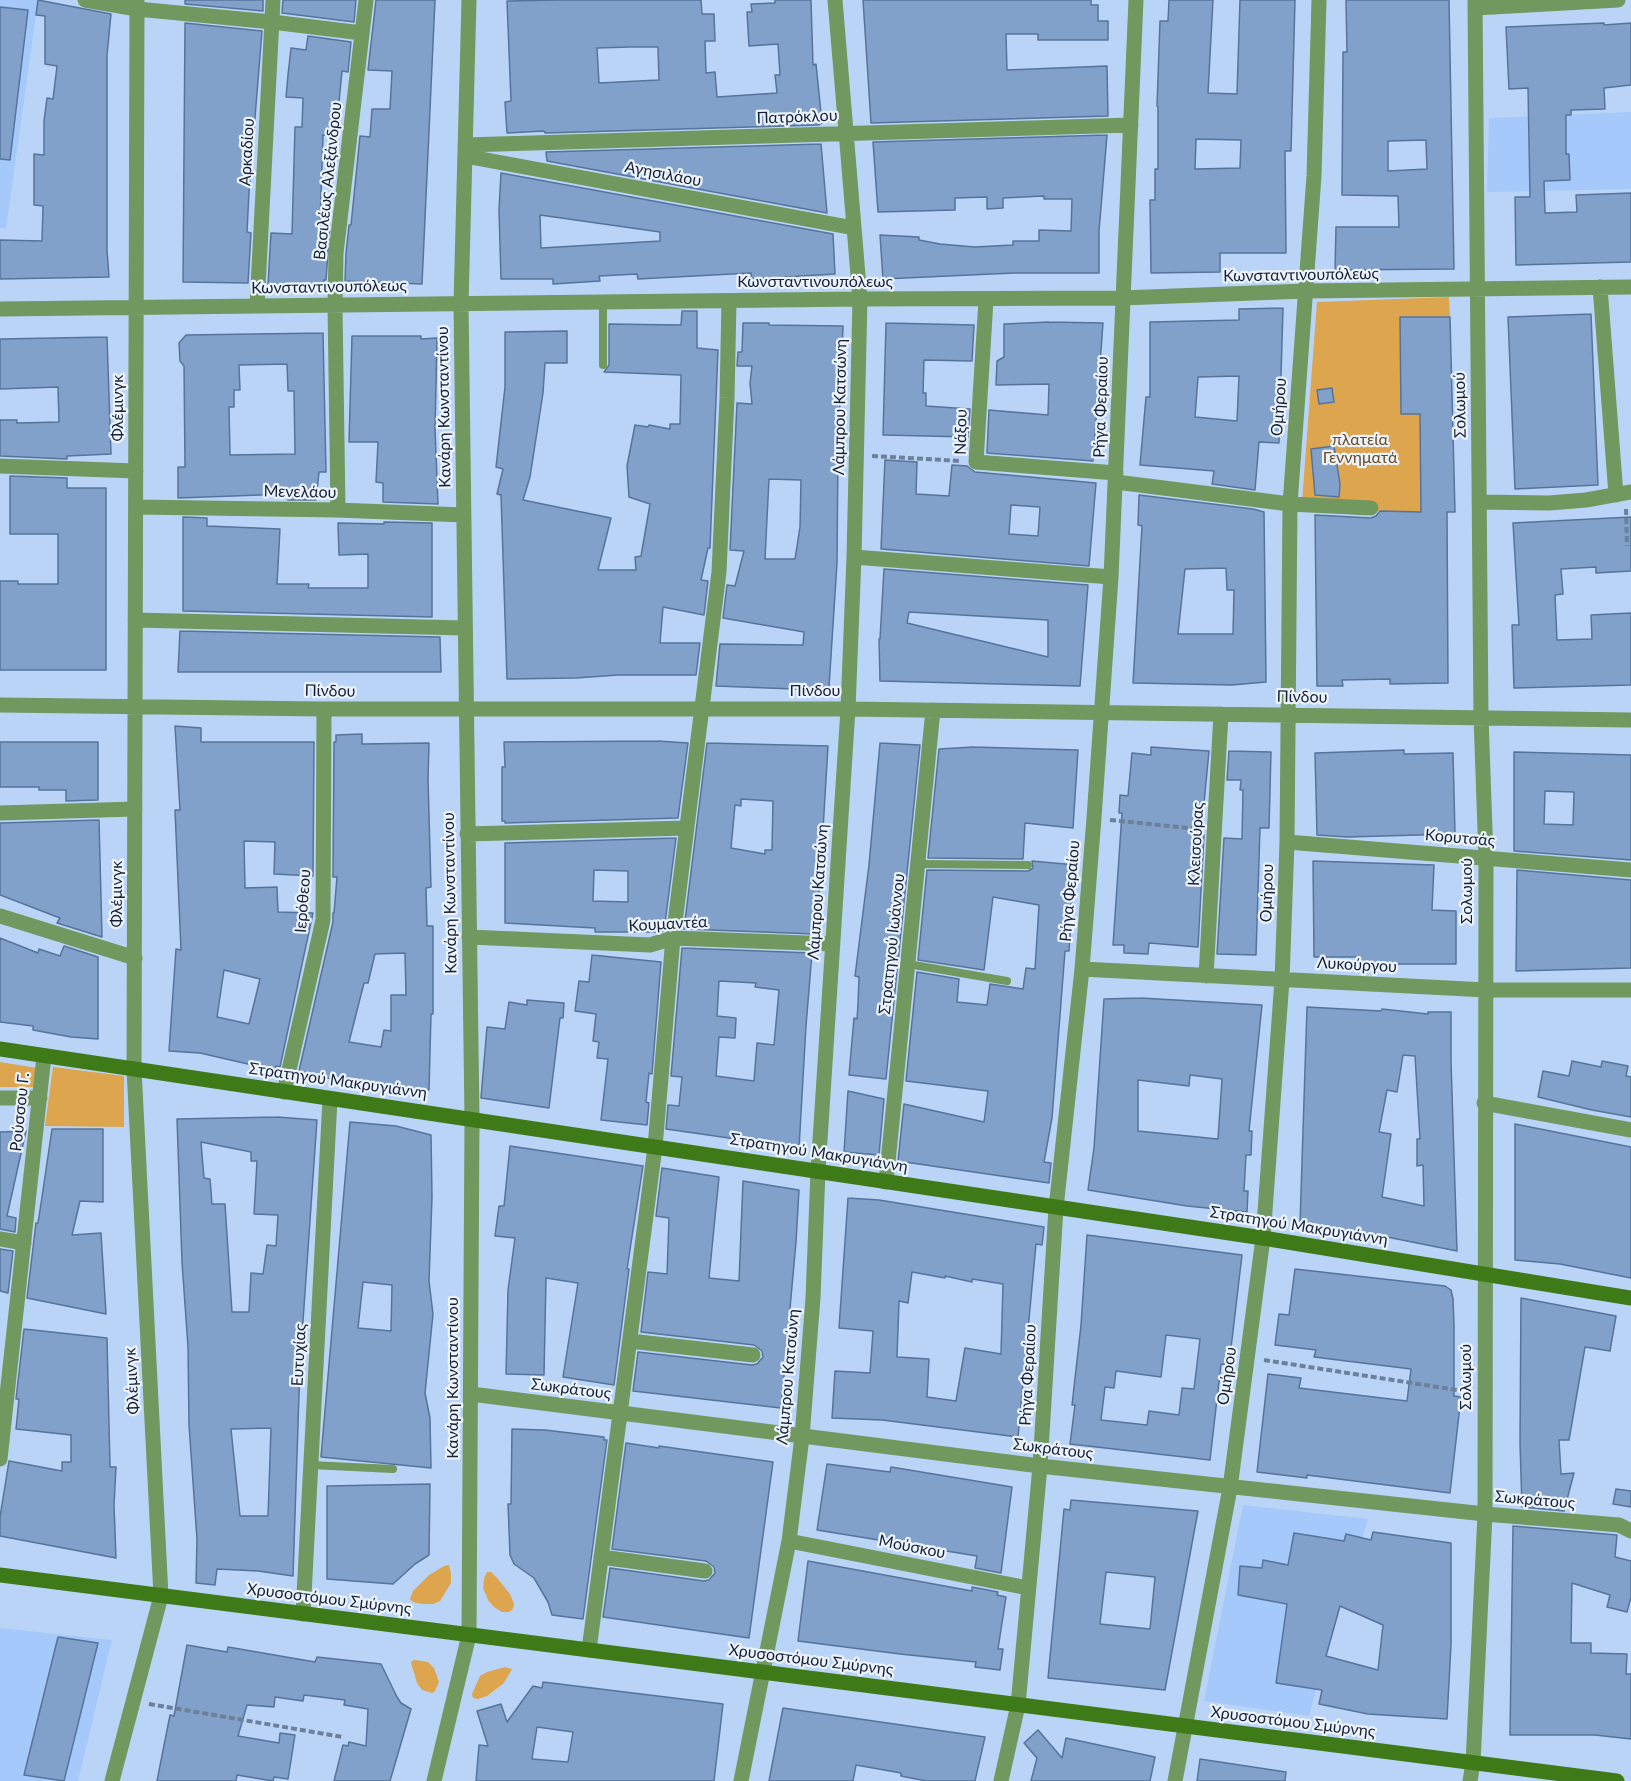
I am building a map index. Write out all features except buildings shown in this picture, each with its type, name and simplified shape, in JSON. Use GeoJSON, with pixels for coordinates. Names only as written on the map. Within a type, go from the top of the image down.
{"type":"FeatureCollection","features":[{"type":"Feature","properties":{"kind":"main road","name":"Στρατηγού Μακρυγιάννη"},"geometry":{"type":"LineString","coordinates":[[0,1049],[1263,1238],[1631,1298]]}},
{"type":"Feature","properties":{"kind":"main road","name":"Χρυσοστόμου Σμύρνης"},"geometry":{"type":"LineString","coordinates":[[0,1575],[1617,1781]]}},
{"type":"Feature","properties":{"kind":"street"},"geometry":{"type":"LineString","coordinates":[[85,0],[137,4],[363,33]]}},
{"type":"Feature","properties":{"kind":"street","name":"Αρκαδίου"},"geometry":{"type":"LineString","coordinates":[[257,306],[273,0]]}},
{"type":"Feature","properties":{"kind":"street","name":"Βασιλέως Αλεξάνδρου"},"geometry":{"type":"LineString","coordinates":[[338,510],[334,306],[336,253],[366,0]]}},
{"type":"Feature","properties":{"kind":"street","name":"Κανάρη Κωνσταντίνου"},"geometry":{"type":"LineString","coordinates":[[434,1781],[470,1635],[472,1119],[461,304],[469,0]]}},
{"type":"Feature","properties":{"kind":"street","name":"Λάμπρου Κατσώνη"},"geometry":{"type":"LineString","coordinates":[[741,1781],[789,1541],[802,1437],[813,1298],[818,1171],[848,709],[860,299],[835,0]]}},
{"type":"Feature","properties":{"kind":"street","name":"Ρήγα Φεραίου"},"geometry":{"type":"LineString","coordinates":[[1001,1781],[1018,1705],[1041,1466],[1056,1208],[1082,969],[1102,714],[1116,477],[1136,0]]}},
{"type":"Feature","properties":{"kind":"street","name":"Ομήρου"},"geometry":{"type":"LineString","coordinates":[[1175,1781],[1230,1488],[1263,1238],[1281,980],[1287,842],[1290,504],[1314,176],[1318,0]]}},
{"type":"Feature","properties":{"kind":"street"},"geometry":{"type":"LineString","coordinates":[[1475,4],[1618,0]]}},
{"type":"Feature","properties":{"kind":"street","name":"Φλέμινγκ"},"geometry":{"type":"LineString","coordinates":[[112,1781],[161,1596],[135,1069],[137,4]]}},
{"type":"Feature","properties":{"kind":"street","name":"Σολωμού"},"geometry":{"type":"LineString","coordinates":[[1470,1781],[1473,1763],[1485,1514],[1486,858],[1481,717],[1475,4]]}},
{"type":"Feature","properties":{"kind":"street","name":"Πατρόκλου"},"geometry":{"type":"LineString","coordinates":[[465,150],[1131,124]]}},
{"type":"Feature","properties":{"kind":"street","name":"Αγησιλάου"},"geometry":{"type":"LineString","coordinates":[[465,150],[854,228]]}},
{"type":"Feature","properties":{"kind":"street"},"geometry":{"type":"LineString","coordinates":[[1479,502],[1549,503],[1586,500],[1624,493],[1600,287]]}},
{"type":"Feature","properties":{"kind":"street","name":"Κωνσταντινουπόλεως"},"geometry":{"type":"LineString","coordinates":[[0,309],[860,299],[986,300],[1122,298],[1306,291],[1631,287]]}},
{"type":"Feature","properties":{"kind":"street","name":"Νάξου"},"geometry":{"type":"LineString","coordinates":[[986,300],[976,462],[1116,477],[1290,504],[1371,508]]}},
{"type":"Feature","properties":{"kind":"street"},"geometry":{"type":"LineString","coordinates":[[589,1650],[655,1147],[673,938],[719,572],[729,301]]}},
{"type":"Feature","properties":{"kind":"street"},"geometry":{"type":"LineString","coordinates":[[0,466],[136,471]]}},
{"type":"Feature","properties":{"kind":"street","name":"Μενελάου"},"geometry":{"type":"LineString","coordinates":[[136,507],[338,510],[464,515]]}},
{"type":"Feature","properties":{"kind":"street"},"geometry":{"type":"LineString","coordinates":[[854,557],[1111,577]]}},
{"type":"Feature","properties":{"kind":"street"},"geometry":{"type":"LineString","coordinates":[[135,620],[464,628]]}},
{"type":"Feature","properties":{"kind":"street","name":"Πίνδου"},"geometry":{"type":"LineString","coordinates":[[0,705],[465,710],[848,709],[1631,720]]}},
{"type":"Feature","properties":{"kind":"street","name":"Ιερόθεου"},"geometry":{"type":"LineString","coordinates":[[284,1092],[323,920],[324,709]]}},
{"type":"Feature","properties":{"kind":"street","name":"Στρατηγού Ιωάννου"},"geometry":{"type":"LineString","coordinates":[[886,1182],[933,710]]}},
{"type":"Feature","properties":{"kind":"street","name":"Κλεισούρας"},"geometry":{"type":"LineString","coordinates":[[1206,976],[1221,714]]}},
{"type":"Feature","properties":{"kind":"street"},"geometry":{"type":"LineString","coordinates":[[0,813],[135,809]]}},
{"type":"Feature","properties":{"kind":"street"},"geometry":{"type":"LineString","coordinates":[[467,834],[686,828]]}},
{"type":"Feature","properties":{"kind":"street","name":"Κορυτσάς"},"geometry":{"type":"LineString","coordinates":[[1287,842],[1631,870]]}},
{"type":"Feature","properties":{"kind":"street"},"geometry":{"type":"LineString","coordinates":[[0,916],[135,958]]}},
{"type":"Feature","properties":{"kind":"street","name":"Κουμαντέα"},"geometry":{"type":"LineString","coordinates":[[469,937],[650,945],[673,938],[832,944]]}},
{"type":"Feature","properties":{"kind":"street","name":"Λυκούργου"},"geometry":{"type":"LineString","coordinates":[[1082,969],[1486,990],[1631,990]]}},
{"type":"Feature","properties":{"kind":"street","name":"Ρούσσου Γ."},"geometry":{"type":"LineString","coordinates":[[0,1459],[4,1393],[24,1243],[44,1056]]}},
{"type":"Feature","properties":{"kind":"street"},"geometry":{"type":"LineString","coordinates":[[0,1098],[40,1098]]}},
{"type":"Feature","properties":{"kind":"street","name":"Ευτυχίας"},"geometry":{"type":"LineString","coordinates":[[303,1614],[330,1099]]}},
{"type":"Feature","properties":{"kind":"street"},"geometry":{"type":"LineString","coordinates":[[1484,1103],[1631,1130]]}},
{"type":"Feature","properties":{"kind":"street"},"geometry":{"type":"LineString","coordinates":[[0,1239],[24,1243]]}},
{"type":"Feature","properties":{"kind":"street"},"geometry":{"type":"LineString","coordinates":[[630,1341],[753,1355]]}},
{"type":"Feature","properties":{"kind":"street","name":"Σωκράτους"},"geometry":{"type":"LineString","coordinates":[[471,1394],[1041,1466],[1230,1488],[1619,1525],[1631,1531]]}},
{"type":"Feature","properties":{"kind":"street","name":"Μούσκου"},"geometry":{"type":"LineString","coordinates":[[789,1541],[1028,1588]]}},
{"type":"Feature","properties":{"kind":"street"},"geometry":{"type":"LineString","coordinates":[[601,1557],[705,1571]]}},
{"type":"Feature","properties":{"kind":"lane"},"geometry":{"type":"LineString","coordinates":[[603,302],[603,365]]}},
{"type":"Feature","properties":{"kind":"lane"},"geometry":{"type":"LineString","coordinates":[[918,864],[1028,865]]}},
{"type":"Feature","properties":{"kind":"lane"},"geometry":{"type":"LineString","coordinates":[[908,964],[1007,981]]}},
{"type":"Feature","properties":{"kind":"lane"},"geometry":{"type":"LineString","coordinates":[[311,1466],[393,1469]]}},
{"type":"Feature","properties":{"kind":"path"},"geometry":{"type":"LineString","coordinates":[[857,455],[976,462]]}},
{"type":"Feature","properties":{"kind":"path"},"geometry":{"type":"LineString","coordinates":[[1624,493],[1627,546]]}},
{"type":"Feature","properties":{"kind":"path"},"geometry":{"type":"LineString","coordinates":[[1094,818],[1214,831]]}},
{"type":"Feature","properties":{"kind":"path"},"geometry":{"type":"LineString","coordinates":[[1248,1358],[1484,1394]]}},
{"type":"Feature","properties":{"kind":"path"},"geometry":{"type":"LineString","coordinates":[[133,1702],[343,1737]]}},
{"type":"Feature","properties":{"kind":"shaded area"},"geometry":{"type":"Polygon","coordinates":[[[0,0],[38,0],[6,229],[0,228],[0,0]]]}},
{"type":"Feature","properties":{"kind":"shaded area"},"geometry":{"type":"Polygon","coordinates":[[[1631,112],[1631,189],[1487,192],[1489,118],[1631,112]]]}},
{"type":"Feature","properties":{"kind":"shaded area"},"geometry":{"type":"Polygon","coordinates":[[[1243,1505],[1368,1519],[1335,1622],[1309,1716],[1204,1701],[1243,1505]]]}},
{"type":"Feature","properties":{"kind":"shaded area"},"geometry":{"type":"Polygon","coordinates":[[[0,1628],[112,1640],[78,1781],[0,1781],[0,1628]]]}},
{"type":"Feature","properties":{"kind":"green space","name":"πλατεία Γεννηματά"},"geometry":{"type":"Polygon","coordinates":[[[1449,297],[1450,317],[1400,318],[1401,414],[1420,414],[1421,512],[1375,511],[1302,502],[1317,302],[1449,297]]]}},
{"type":"Feature","properties":{"kind":"green space"},"geometry":{"type":"Polygon","coordinates":[[[0,1062],[37,1068],[35,1087],[0,1087],[0,1062]]]}},
{"type":"Feature","properties":{"kind":"green space"},"geometry":{"type":"Polygon","coordinates":[[[53,1067],[124,1076],[124,1127],[45,1126],[53,1067]]]}},
{"type":"Feature","properties":{"kind":"green space"},"geometry":{"type":"Polygon","coordinates":[[[449,1565],[451,1583],[440,1601],[423,1604],[410,1599],[413,1591],[429,1575],[449,1565]]]}},
{"type":"Feature","properties":{"kind":"green space"},"geometry":{"type":"Polygon","coordinates":[[[487,1572],[491,1572],[510,1594],[514,1604],[513,1609],[509,1612],[502,1612],[488,1600],[483,1588],[487,1572]]]}},
{"type":"Feature","properties":{"kind":"green space"},"geometry":{"type":"Polygon","coordinates":[[[415,1660],[428,1662],[434,1668],[439,1682],[432,1693],[422,1690],[417,1683],[411,1663],[415,1660]]]}},
{"type":"Feature","properties":{"kind":"green space"},"geometry":{"type":"Polygon","coordinates":[[[505,1667],[512,1669],[504,1683],[487,1696],[473,1698],[472,1694],[480,1676],[505,1667]]]}}]}
